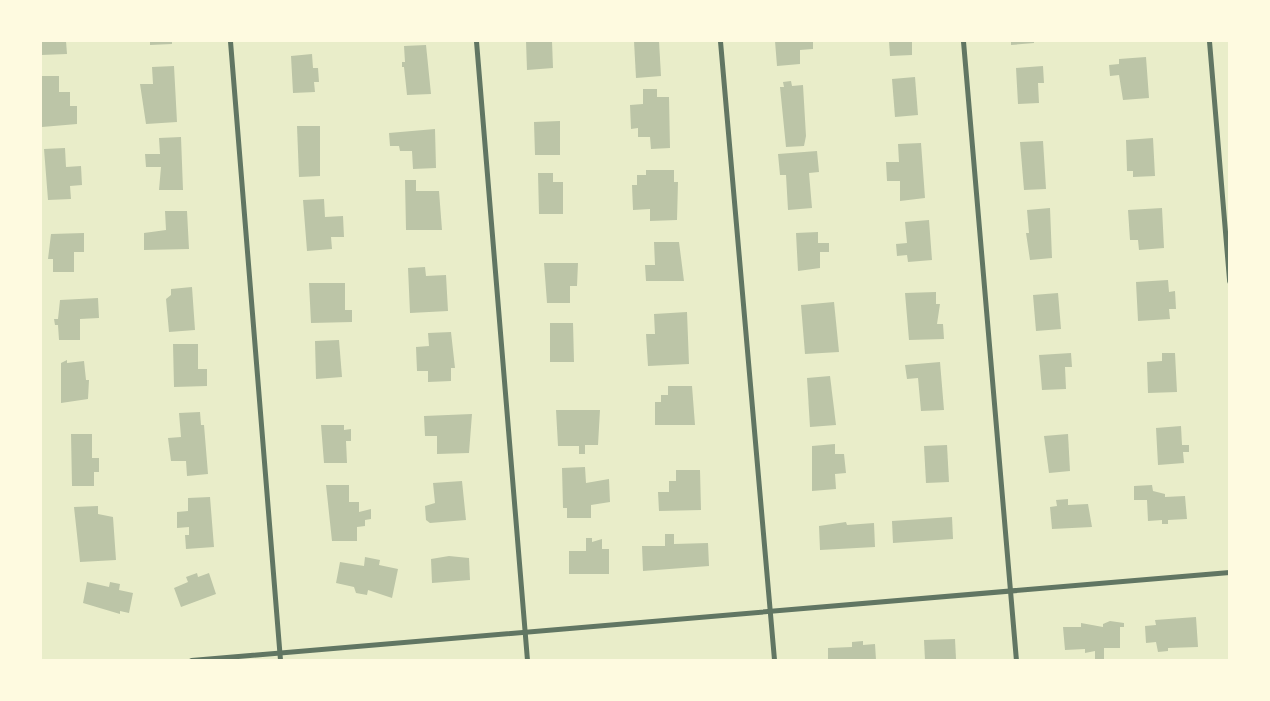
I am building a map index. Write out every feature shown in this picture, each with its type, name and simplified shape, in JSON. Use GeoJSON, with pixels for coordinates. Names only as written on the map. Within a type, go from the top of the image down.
{"type":"FeatureCollection","features":[{"type":"Feature","properties":{"kind":"street"},"geometry":{"type":"LineString","coordinates":[[230,41],[280,660]]}},
{"type":"Feature","properties":{"kind":"street"},"geometry":{"type":"LineString","coordinates":[[476,41],[527,660]]}},
{"type":"Feature","properties":{"kind":"street"},"geometry":{"type":"LineString","coordinates":[[720,41],[774,660]]}},
{"type":"Feature","properties":{"kind":"street"},"geometry":{"type":"LineString","coordinates":[[963,41],[1016,660]]}},
{"type":"Feature","properties":{"kind":"street"},"geometry":{"type":"LineString","coordinates":[[1210,41],[1229,281]]}},
{"type":"Feature","properties":{"kind":"street"},"geometry":{"type":"LineString","coordinates":[[191,660],[1010,593],[1229,572]]}},
{"type":"Feature","properties":{"kind":"building"},"geometry":{"type":"Polygon","coordinates":[[[41,41],[66,41],[67,54],[41,55],[41,41]]]}},
{"type":"Feature","properties":{"kind":"building"},"geometry":{"type":"Polygon","coordinates":[[[150,41],[172,41],[172,44],[150,45],[150,41]]]}},
{"type":"Feature","properties":{"kind":"building"},"geometry":{"type":"Polygon","coordinates":[[[526,41],[552,41],[553,68],[527,70],[526,41]]]}},
{"type":"Feature","properties":{"kind":"building"},"geometry":{"type":"Polygon","coordinates":[[[634,41],[659,41],[661,76],[636,78],[634,41]]]}},
{"type":"Feature","properties":{"kind":"building"},"geometry":{"type":"Polygon","coordinates":[[[775,41],[813,41],[813,49],[800,50],[800,64],[777,66],[775,41]]]}},
{"type":"Feature","properties":{"kind":"building"},"geometry":{"type":"Polygon","coordinates":[[[889,41],[912,41],[912,55],[890,56],[889,41]]]}},
{"type":"Feature","properties":{"kind":"building"},"geometry":{"type":"Polygon","coordinates":[[[1011,41],[1034,41],[1034,43],[1011,45],[1011,41]]]}},
{"type":"Feature","properties":{"kind":"building"},"geometry":{"type":"Polygon","coordinates":[[[426,45],[431,94],[407,95],[404,67],[402,67],[402,62],[405,62],[404,46],[426,45]]]}},
{"type":"Feature","properties":{"kind":"building"},"geometry":{"type":"Polygon","coordinates":[[[312,54],[313,68],[318,68],[319,82],[314,82],[315,92],[293,93],[291,56],[312,54]]]}},
{"type":"Feature","properties":{"kind":"building"},"geometry":{"type":"Polygon","coordinates":[[[1146,57],[1149,98],[1123,100],[1119,75],[1110,76],[1109,65],[1119,64],[1119,59],[1146,57]]]}},
{"type":"Feature","properties":{"kind":"building"},"geometry":{"type":"Polygon","coordinates":[[[174,66],[177,122],[146,124],[140,84],[153,84],[152,67],[174,66]]]}},
{"type":"Feature","properties":{"kind":"building"},"geometry":{"type":"Polygon","coordinates":[[[1043,66],[1044,83],[1038,83],[1039,103],[1018,104],[1016,68],[1043,66]]]}},
{"type":"Feature","properties":{"kind":"building"},"geometry":{"type":"Polygon","coordinates":[[[41,76],[59,76],[59,92],[70,92],[70,106],[77,106],[77,124],[42,127],[41,76]]]}},
{"type":"Feature","properties":{"kind":"building"},"geometry":{"type":"Polygon","coordinates":[[[915,77],[918,115],[895,117],[892,79],[915,77]]]}},
{"type":"Feature","properties":{"kind":"building"},"geometry":{"type":"Polygon","coordinates":[[[791,81],[792,86],[803,85],[806,136],[804,146],[786,147],[780,87],[784,87],[783,82],[791,81]]]}},
{"type":"Feature","properties":{"kind":"building"},"geometry":{"type":"Polygon","coordinates":[[[643,89],[657,89],[657,97],[669,97],[670,148],[651,149],[650,137],[638,137],[638,128],[631,129],[630,105],[643,104],[643,89]]]}},
{"type":"Feature","properties":{"kind":"building"},"geometry":{"type":"Polygon","coordinates":[[[560,121],[560,155],[535,155],[534,122],[560,121]]]}},
{"type":"Feature","properties":{"kind":"building"},"geometry":{"type":"Polygon","coordinates":[[[297,126],[320,126],[320,176],[299,177],[297,126]]]}},
{"type":"Feature","properties":{"kind":"building"},"geometry":{"type":"Polygon","coordinates":[[[435,129],[436,168],[413,169],[412,151],[400,151],[399,146],[390,146],[389,133],[435,129]]]}},
{"type":"Feature","properties":{"kind":"building"},"geometry":{"type":"Polygon","coordinates":[[[181,137],[183,190],[159,190],[161,167],[146,167],[145,154],[160,154],[159,138],[181,137]]]}},
{"type":"Feature","properties":{"kind":"building"},"geometry":{"type":"Polygon","coordinates":[[[1153,138],[1155,176],[1133,177],[1133,171],[1127,171],[1126,140],[1153,138]]]}},
{"type":"Feature","properties":{"kind":"building"},"geometry":{"type":"Polygon","coordinates":[[[1043,141],[1046,189],[1024,190],[1020,142],[1043,141]]]}},
{"type":"Feature","properties":{"kind":"building"},"geometry":{"type":"Polygon","coordinates":[[[921,143],[925,198],[900,201],[900,181],[887,181],[886,162],[899,162],[898,144],[921,143]]]}},
{"type":"Feature","properties":{"kind":"building"},"geometry":{"type":"Polygon","coordinates":[[[65,148],[66,167],[81,166],[82,185],[70,186],[71,199],[48,200],[44,149],[65,148]]]}},
{"type":"Feature","properties":{"kind":"building"},"geometry":{"type":"Polygon","coordinates":[[[817,151],[819,172],[809,173],[812,208],[788,210],[786,175],[780,175],[778,154],[817,151]]]}},
{"type":"Feature","properties":{"kind":"building"},"geometry":{"type":"Polygon","coordinates":[[[646,170],[674,170],[674,182],[678,182],[677,220],[650,221],[650,209],[633,210],[632,185],[637,185],[637,175],[646,175],[646,170]]]}},
{"type":"Feature","properties":{"kind":"building"},"geometry":{"type":"Polygon","coordinates":[[[538,173],[553,173],[553,182],[563,182],[563,214],[539,214],[538,173]]]}},
{"type":"Feature","properties":{"kind":"building"},"geometry":{"type":"Polygon","coordinates":[[[405,180],[416,180],[416,191],[439,191],[442,230],[406,230],[405,180]]]}},
{"type":"Feature","properties":{"kind":"building"},"geometry":{"type":"Polygon","coordinates":[[[324,199],[325,217],[343,216],[344,237],[331,237],[332,249],[307,251],[303,200],[324,199]]]}},
{"type":"Feature","properties":{"kind":"building"},"geometry":{"type":"Polygon","coordinates":[[[1050,208],[1052,258],[1030,260],[1026,233],[1029,233],[1027,210],[1050,208]]]}},
{"type":"Feature","properties":{"kind":"building"},"geometry":{"type":"Polygon","coordinates":[[[1162,208],[1164,248],[1139,250],[1138,240],[1130,240],[1128,210],[1162,208]]]}},
{"type":"Feature","properties":{"kind":"building"},"geometry":{"type":"Polygon","coordinates":[[[165,211],[187,211],[189,249],[144,250],[144,233],[166,230],[165,211]]]}},
{"type":"Feature","properties":{"kind":"building"},"geometry":{"type":"Polygon","coordinates":[[[929,220],[932,260],[908,262],[907,255],[897,256],[896,244],[907,243],[905,222],[929,220]]]}},
{"type":"Feature","properties":{"kind":"building"},"geometry":{"type":"Polygon","coordinates":[[[818,232],[818,243],[829,243],[829,252],[820,252],[820,268],[798,271],[796,233],[818,232]]]}},
{"type":"Feature","properties":{"kind":"building"},"geometry":{"type":"Polygon","coordinates":[[[84,233],[84,252],[74,252],[74,272],[53,272],[53,259],[48,259],[51,234],[84,233]]]}},
{"type":"Feature","properties":{"kind":"building"},"geometry":{"type":"Polygon","coordinates":[[[654,242],[679,242],[684,281],[646,281],[645,265],[655,265],[654,242]]]}},
{"type":"Feature","properties":{"kind":"building"},"geometry":{"type":"Polygon","coordinates":[[[544,263],[578,263],[577,286],[570,286],[570,303],[547,303],[544,263]]]}},
{"type":"Feature","properties":{"kind":"building"},"geometry":{"type":"Polygon","coordinates":[[[425,267],[426,276],[446,275],[448,311],[410,313],[408,268],[425,267]]]}},
{"type":"Feature","properties":{"kind":"building"},"geometry":{"type":"Polygon","coordinates":[[[1168,280],[1169,292],[1175,291],[1176,309],[1169,309],[1170,319],[1138,321],[1136,282],[1168,280]]]}},
{"type":"Feature","properties":{"kind":"building"},"geometry":{"type":"Polygon","coordinates":[[[309,283],[345,283],[345,310],[352,310],[352,322],[311,323],[309,283]]]}},
{"type":"Feature","properties":{"kind":"building"},"geometry":{"type":"Polygon","coordinates":[[[192,287],[195,330],[169,332],[166,299],[171,295],[171,289],[192,287]]]}},
{"type":"Feature","properties":{"kind":"building"},"geometry":{"type":"Polygon","coordinates":[[[936,292],[936,304],[940,304],[937,324],[943,324],[944,339],[909,340],[905,293],[936,292]]]}},
{"type":"Feature","properties":{"kind":"building"},"geometry":{"type":"Polygon","coordinates":[[[1058,293],[1061,329],[1036,331],[1033,295],[1058,293]]]}},
{"type":"Feature","properties":{"kind":"building"},"geometry":{"type":"Polygon","coordinates":[[[98,298],[99,318],[80,319],[80,340],[59,340],[58,325],[55,325],[54,319],[58,319],[60,300],[98,298]]]}},
{"type":"Feature","properties":{"kind":"building"},"geometry":{"type":"Polygon","coordinates":[[[834,302],[839,352],[805,354],[801,305],[834,302]]]}},
{"type":"Feature","properties":{"kind":"building"},"geometry":{"type":"Polygon","coordinates":[[[687,312],[689,364],[648,366],[646,334],[655,334],[654,314],[687,312]]]}},
{"type":"Feature","properties":{"kind":"building"},"geometry":{"type":"Polygon","coordinates":[[[550,323],[573,323],[574,362],[550,362],[550,323]]]}},
{"type":"Feature","properties":{"kind":"building"},"geometry":{"type":"Polygon","coordinates":[[[451,332],[455,368],[451,368],[451,381],[428,382],[428,371],[417,371],[416,347],[429,346],[428,333],[451,332]]]}},
{"type":"Feature","properties":{"kind":"building"},"geometry":{"type":"Polygon","coordinates":[[[339,340],[342,377],[316,379],[315,341],[339,340]]]}},
{"type":"Feature","properties":{"kind":"building"},"geometry":{"type":"Polygon","coordinates":[[[173,344],[198,344],[198,369],[207,369],[207,386],[174,387],[173,344]]]}},
{"type":"Feature","properties":{"kind":"building"},"geometry":{"type":"Polygon","coordinates":[[[1071,353],[1072,367],[1065,367],[1066,389],[1042,390],[1039,355],[1071,353]]]}},
{"type":"Feature","properties":{"kind":"building"},"geometry":{"type":"Polygon","coordinates":[[[1162,353],[1175,353],[1177,392],[1148,393],[1147,362],[1162,361],[1162,353]]]}},
{"type":"Feature","properties":{"kind":"building"},"geometry":{"type":"Polygon","coordinates":[[[67,360],[67,363],[84,361],[86,380],[89,380],[88,399],[61,403],[61,363],[67,360]]]}},
{"type":"Feature","properties":{"kind":"building"},"geometry":{"type":"Polygon","coordinates":[[[940,362],[944,410],[921,411],[918,378],[907,379],[905,365],[940,362]]]}},
{"type":"Feature","properties":{"kind":"building"},"geometry":{"type":"Polygon","coordinates":[[[830,376],[836,425],[810,427],[807,378],[830,376]]]}},
{"type":"Feature","properties":{"kind":"building"},"geometry":{"type":"Polygon","coordinates":[[[668,386],[692,386],[695,425],[655,425],[655,402],[661,402],[661,395],[668,395],[668,386]]]}},
{"type":"Feature","properties":{"kind":"building"},"geometry":{"type":"Polygon","coordinates":[[[556,410],[600,410],[598,445],[585,445],[585,454],[579,454],[579,446],[558,446],[556,410]]]}},
{"type":"Feature","properties":{"kind":"building"},"geometry":{"type":"Polygon","coordinates":[[[200,412],[201,425],[204,425],[208,474],[187,476],[186,461],[171,461],[168,438],[181,437],[179,413],[200,412]]]}},
{"type":"Feature","properties":{"kind":"building"},"geometry":{"type":"Polygon","coordinates":[[[472,414],[469,453],[437,454],[437,436],[425,436],[424,416],[472,414]]]}},
{"type":"Feature","properties":{"kind":"building"},"geometry":{"type":"Polygon","coordinates":[[[321,425],[344,425],[344,430],[351,429],[351,441],[346,441],[347,463],[324,463],[321,425]]]}},
{"type":"Feature","properties":{"kind":"building"},"geometry":{"type":"Polygon","coordinates":[[[1181,426],[1182,445],[1189,445],[1189,452],[1183,452],[1184,463],[1158,465],[1156,428],[1181,426]]]}},
{"type":"Feature","properties":{"kind":"building"},"geometry":{"type":"Polygon","coordinates":[[[71,434],[92,434],[92,458],[99,458],[99,472],[94,472],[94,486],[72,486],[71,434]]]}},
{"type":"Feature","properties":{"kind":"building"},"geometry":{"type":"Polygon","coordinates":[[[1068,434],[1070,471],[1049,473],[1044,436],[1068,434]]]}},
{"type":"Feature","properties":{"kind":"building"},"geometry":{"type":"Polygon","coordinates":[[[835,444],[835,454],[844,454],[846,473],[835,474],[836,489],[812,491],[812,446],[835,444]]]}},
{"type":"Feature","properties":{"kind":"building"},"geometry":{"type":"Polygon","coordinates":[[[947,445],[949,482],[926,483],[924,446],[947,445]]]}},
{"type":"Feature","properties":{"kind":"building"},"geometry":{"type":"Polygon","coordinates":[[[585,467],[586,483],[609,479],[610,502],[591,505],[591,518],[567,518],[567,508],[563,508],[562,468],[585,467]]]}},
{"type":"Feature","properties":{"kind":"building"},"geometry":{"type":"Polygon","coordinates":[[[676,470],[700,470],[701,510],[659,511],[658,492],[669,492],[669,481],[676,481],[676,470]]]}},
{"type":"Feature","properties":{"kind":"building"},"geometry":{"type":"Polygon","coordinates":[[[462,481],[466,520],[430,523],[426,520],[425,506],[435,503],[433,483],[462,481]]]}},
{"type":"Feature","properties":{"kind":"building"},"geometry":{"type":"Polygon","coordinates":[[[326,485],[349,485],[349,502],[359,502],[359,512],[371,509],[371,519],[365,520],[365,526],[357,527],[357,541],[332,541],[326,485]]]}},
{"type":"Feature","properties":{"kind":"building"},"geometry":{"type":"Polygon","coordinates":[[[1152,485],[1153,491],[1165,494],[1165,497],[1185,496],[1187,519],[1168,520],[1168,524],[1162,524],[1162,520],[1148,521],[1147,500],[1134,500],[1134,486],[1152,485]]]}},
{"type":"Feature","properties":{"kind":"building"},"geometry":{"type":"Polygon","coordinates":[[[210,497],[214,547],[186,549],[185,535],[189,535],[189,527],[177,528],[177,512],[188,511],[188,498],[210,497]]]}},
{"type":"Feature","properties":{"kind":"building"},"geometry":{"type":"Polygon","coordinates":[[[1068,499],[1068,505],[1088,504],[1092,527],[1052,529],[1050,507],[1057,506],[1056,500],[1068,499]]]}},
{"type":"Feature","properties":{"kind":"building"},"geometry":{"type":"Polygon","coordinates":[[[98,506],[98,514],[113,517],[116,560],[80,562],[74,507],[98,506]]]}},
{"type":"Feature","properties":{"kind":"building"},"geometry":{"type":"Polygon","coordinates":[[[952,517],[953,539],[893,543],[892,521],[952,517]]]}},
{"type":"Feature","properties":{"kind":"building"},"geometry":{"type":"Polygon","coordinates":[[[846,522],[847,525],[874,523],[875,547],[820,550],[819,526],[846,522]]]}},
{"type":"Feature","properties":{"kind":"building"},"geometry":{"type":"Polygon","coordinates":[[[665,534],[674,534],[674,544],[708,543],[709,566],[643,571],[642,546],[665,546],[665,534]]]}},
{"type":"Feature","properties":{"kind":"building"},"geometry":{"type":"Polygon","coordinates":[[[586,538],[592,538],[592,542],[602,539],[602,549],[609,549],[609,574],[569,574],[569,551],[586,551],[586,538]]]}},
{"type":"Feature","properties":{"kind":"building"},"geometry":{"type":"Polygon","coordinates":[[[449,556],[469,558],[470,580],[432,583],[431,559],[449,556]]]}},
{"type":"Feature","properties":{"kind":"building"},"geometry":{"type":"Polygon","coordinates":[[[365,557],[380,560],[379,565],[398,569],[392,598],[368,590],[367,595],[356,593],[354,587],[336,583],[340,562],[364,566],[365,557]]]}},
{"type":"Feature","properties":{"kind":"building"},"geometry":{"type":"Polygon","coordinates":[[[197,573],[198,577],[209,573],[216,594],[181,607],[174,588],[188,582],[186,577],[197,573]]]}},
{"type":"Feature","properties":{"kind":"building"},"geometry":{"type":"Polygon","coordinates":[[[87,582],[109,587],[110,582],[120,584],[119,590],[133,593],[129,613],[120,611],[120,614],[83,603],[87,582]]]}},
{"type":"Feature","properties":{"kind":"building"},"geometry":{"type":"Polygon","coordinates":[[[1196,617],[1198,647],[1168,648],[1168,651],[1158,652],[1156,642],[1146,643],[1145,626],[1156,625],[1155,620],[1196,617]]]}},
{"type":"Feature","properties":{"kind":"building"},"geometry":{"type":"Polygon","coordinates":[[[1110,621],[1124,623],[1124,627],[1120,627],[1120,648],[1104,648],[1104,660],[1095,660],[1095,651],[1085,653],[1085,649],[1065,650],[1063,627],[1081,627],[1081,623],[1103,627],[1103,624],[1110,621]]]}},
{"type":"Feature","properties":{"kind":"building"},"geometry":{"type":"Polygon","coordinates":[[[955,639],[956,659],[925,660],[924,640],[955,639]]]}},
{"type":"Feature","properties":{"kind":"building"},"geometry":{"type":"Polygon","coordinates":[[[863,641],[863,645],[875,644],[876,660],[828,660],[828,648],[852,647],[852,642],[863,641]]]}}]}
